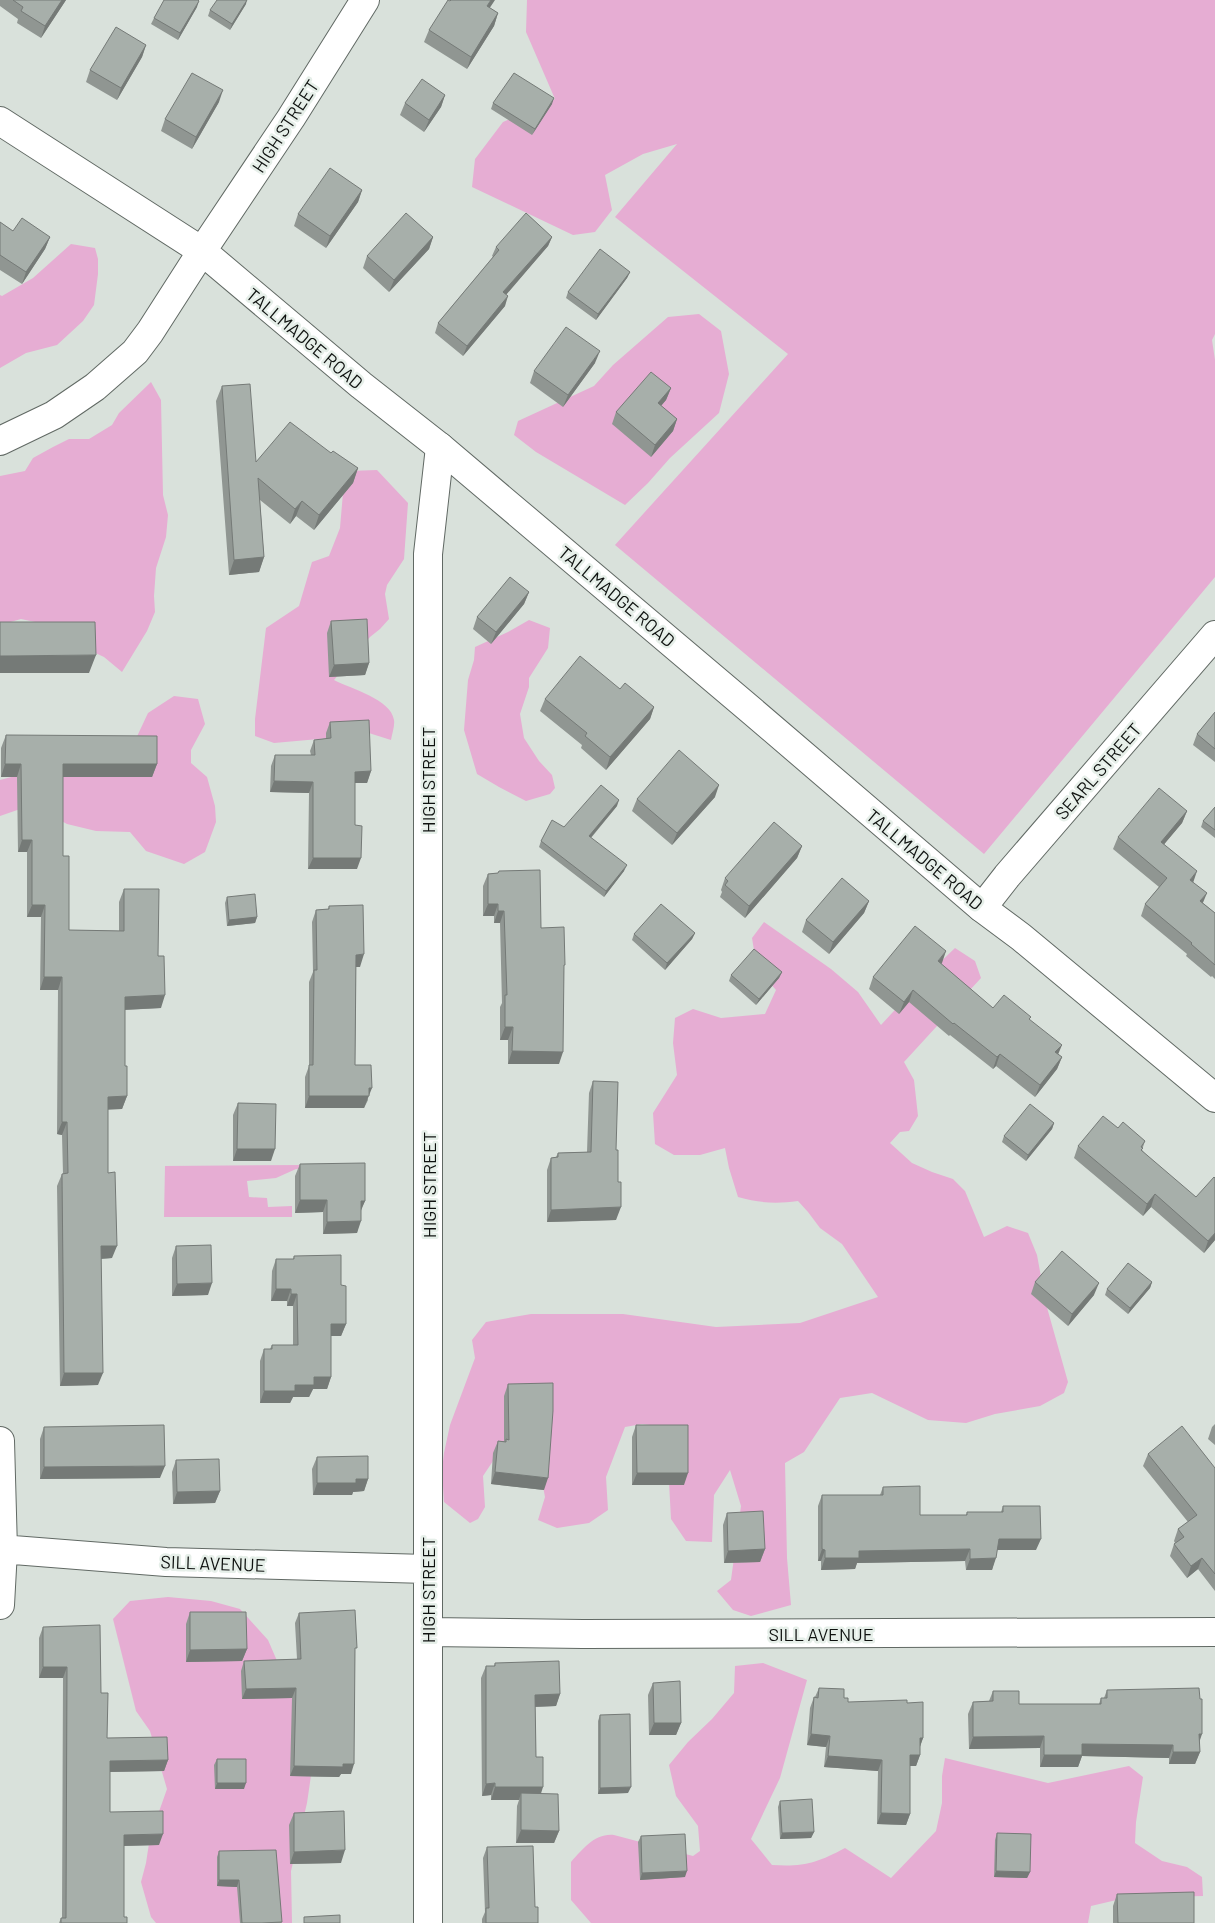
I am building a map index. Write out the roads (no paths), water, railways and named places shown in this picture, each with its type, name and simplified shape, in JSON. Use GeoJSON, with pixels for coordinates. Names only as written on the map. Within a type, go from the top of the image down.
{"type":"FeatureCollection","features":[{"type":"Feature","properties":{"kind":"street","name":"HIGH STREET"},"geometry":{"type":"LineString","coordinates":[[0,441],[54,415],[95,387],[135,352],[288,124],[365,0]]}},
{"type":"Feature","properties":{"kind":"street","name":"TALLMADGE ROAD"},"geometry":{"type":"LineString","coordinates":[[0,121],[202,251],[361,385],[440,447],[731,692],[982,908],[1215,1098]]}},
{"type":"Feature","properties":{"kind":"street","name":"HIGH STREET"},"geometry":{"type":"LineString","coordinates":[[428,1923],[428,554],[440,447]]}},
{"type":"Feature","properties":{"kind":"street","name":"SEARL STREET"},"geometry":{"type":"LineString","coordinates":[[982,908],[1006,876],[1062,814],[1215,634]]}},
{"type":"Feature","properties":{"kind":"street"},"geometry":{"type":"LineString","coordinates":[[0,1441],[2,1549],[0,1605]]}},
{"type":"Feature","properties":{"kind":"street","name":"SILL AVENUE"},"geometry":{"type":"LineString","coordinates":[[2,1549],[166,1562],[427,1569]]}},
{"type":"Feature","properties":{"kind":"street","name":"SILL AVENUE"},"geometry":{"type":"LineString","coordinates":[[428,1632],[583,1634],[1215,1632]]}}]}
